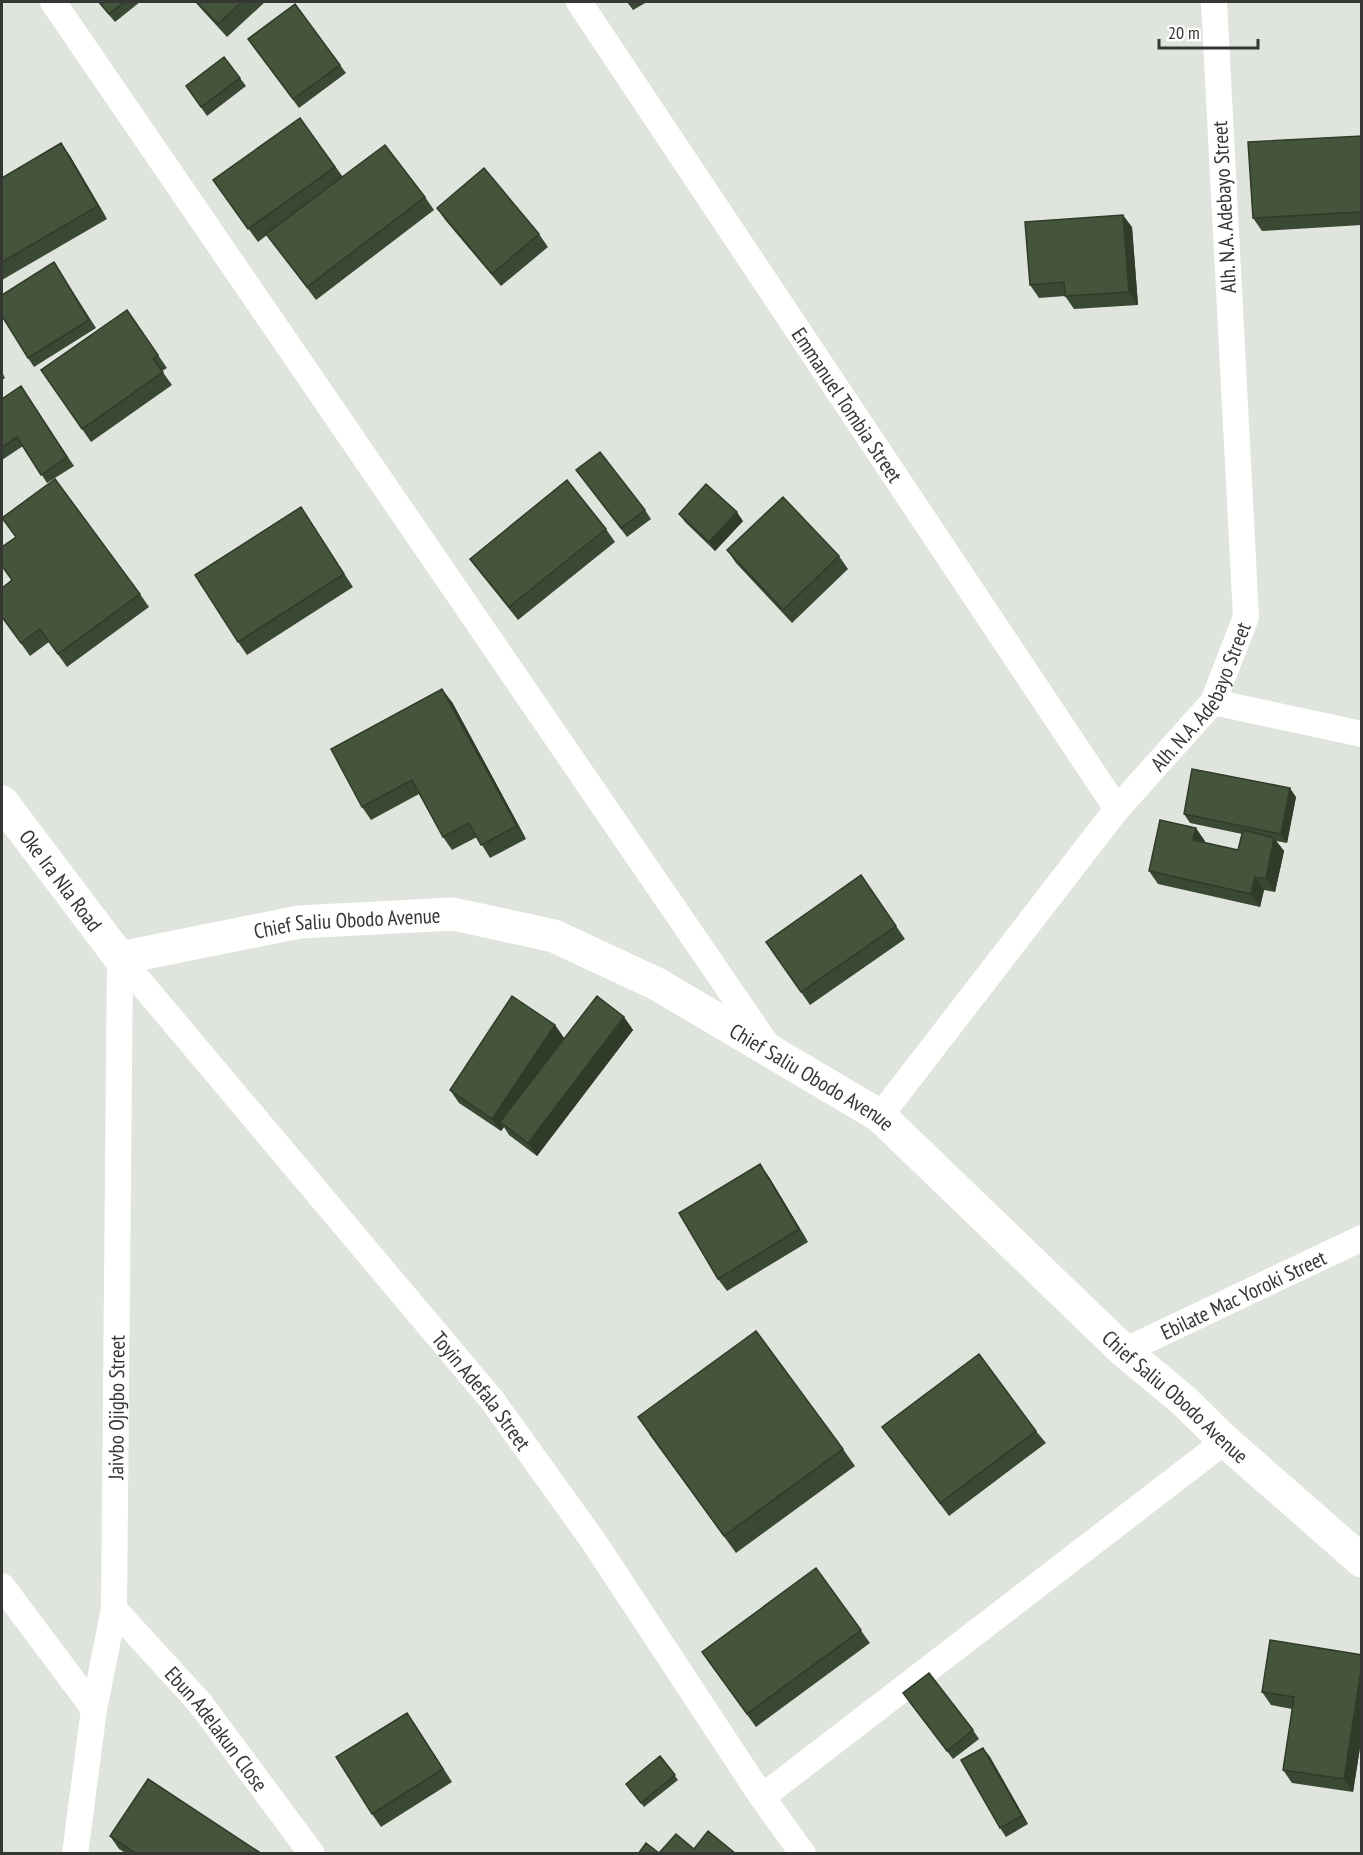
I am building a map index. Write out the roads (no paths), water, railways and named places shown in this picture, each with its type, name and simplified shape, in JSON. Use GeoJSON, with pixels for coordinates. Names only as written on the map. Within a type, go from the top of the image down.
{"type":"FeatureCollection","features":[{"type":"Feature","properties":{"kind":"street"},"geometry":{"type":"LineString","coordinates":[[53,2],[774,1054]]}},
{"type":"Feature","properties":{"kind":"street","name":"Emmanuel Tombia Street"},"geometry":{"type":"LineString","coordinates":[[579,2],[1117,809]]}},
{"type":"Feature","properties":{"kind":"street","name":"Alh. N.A. Adebayo Street"},"geometry":{"type":"LineString","coordinates":[[880,1116],[1117,809],[1213,702],[1246,616],[1214,2]]}},
{"type":"Feature","properties":{"kind":"street"},"geometry":{"type":"LineString","coordinates":[[1213,702],[1362,734]]}},
{"type":"Feature","properties":{"kind":"street","name":"Oke Ira Nla Road"},"geometry":{"type":"LineString","coordinates":[[2,802],[120,958]]}},
{"type":"Feature","properties":{"kind":"street","name":"Chief Saliu Obodo Avenue"},"geometry":{"type":"LineString","coordinates":[[120,958],[299,922],[453,914],[554,936],[657,984],[880,1116],[1124,1351],[1184,1400],[1225,1441],[1362,1561]]}},
{"type":"Feature","properties":{"kind":"street","name":"Jaivbo Ojigbo Street"},"geometry":{"type":"LineString","coordinates":[[75,1854],[94,1709],[114,1610],[120,958]]}},
{"type":"Feature","properties":{"kind":"street","name":"Toyin Adefala Street"},"geometry":{"type":"LineString","coordinates":[[120,958],[492,1400],[594,1542],[762,1797],[803,1854]]}},
{"type":"Feature","properties":{"kind":"street","name":"Ebilate Mac Yoroki Street"},"geometry":{"type":"LineString","coordinates":[[1124,1351],[1362,1238]]}},
{"type":"Feature","properties":{"kind":"street"},"geometry":{"type":"LineString","coordinates":[[762,1797],[1225,1441]]}},
{"type":"Feature","properties":{"kind":"street"},"geometry":{"type":"LineString","coordinates":[[2,1586],[94,1709]]}},
{"type":"Feature","properties":{"kind":"street","name":"Ebun Adelakun Close"},"geometry":{"type":"LineString","coordinates":[[114,1610],[201,1702],[312,1854]]}}]}
